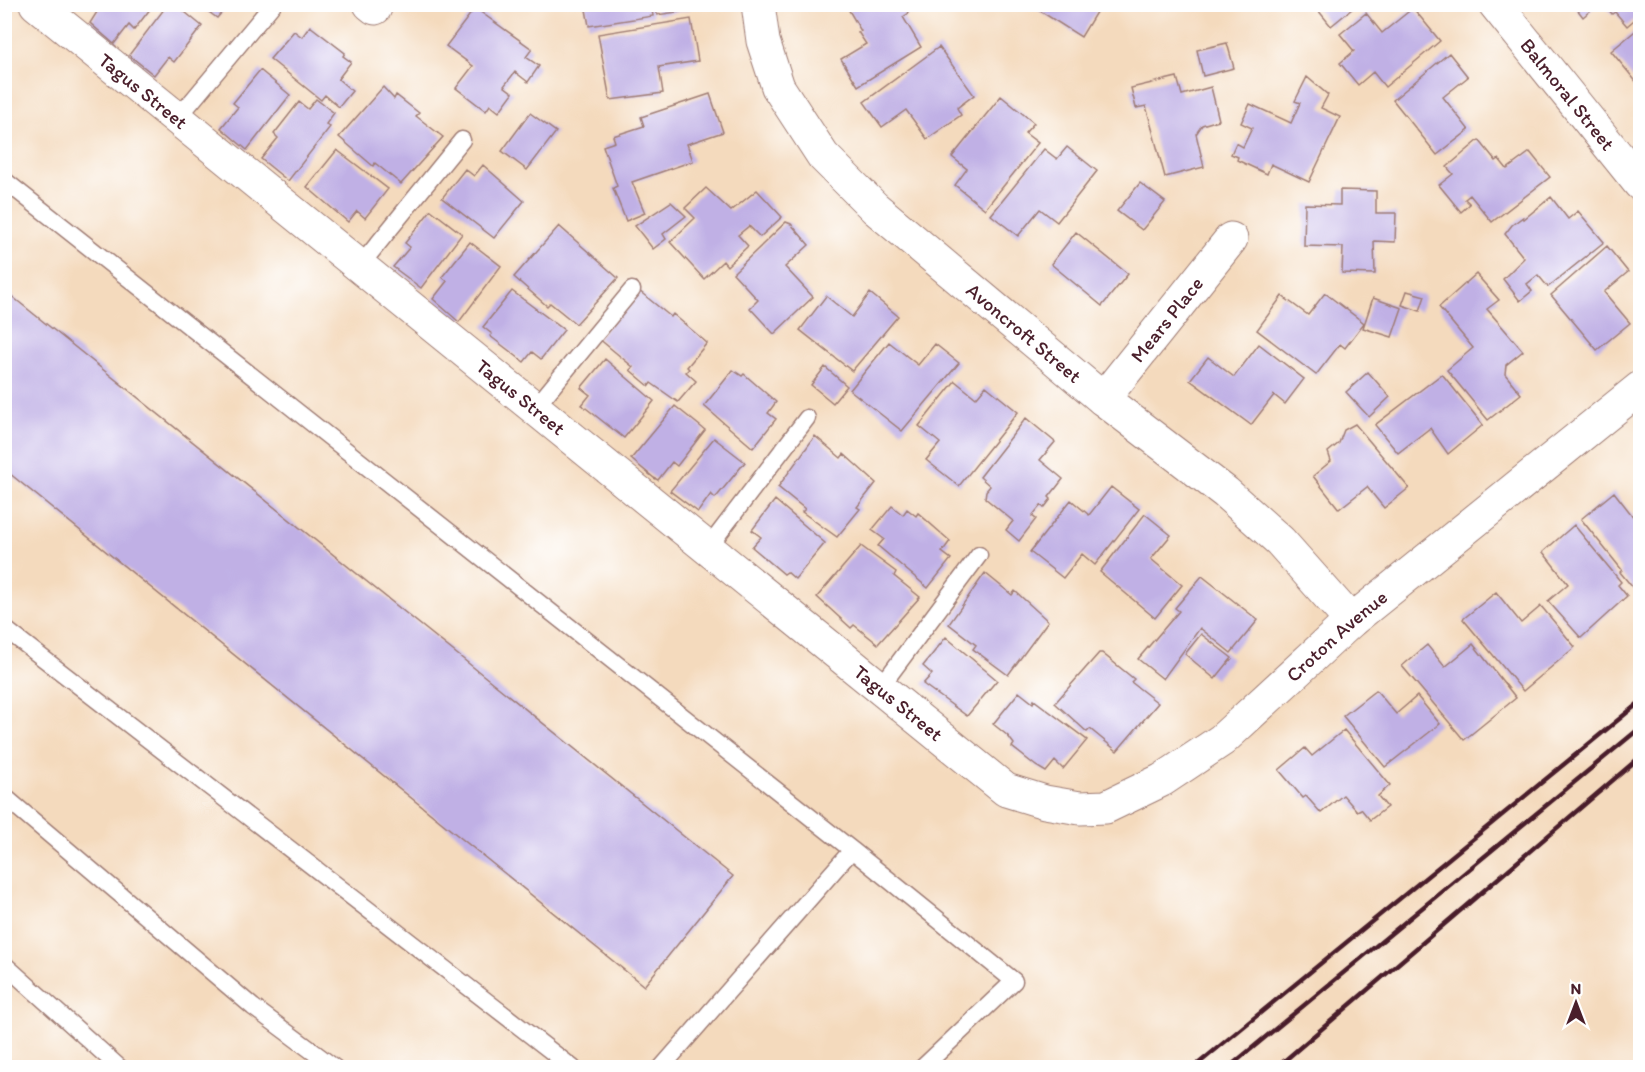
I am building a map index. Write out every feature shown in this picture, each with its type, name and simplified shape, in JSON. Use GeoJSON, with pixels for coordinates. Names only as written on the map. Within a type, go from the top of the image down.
{"type":"FeatureCollection","features":[{"type":"Feature","properties":{"kind":"street","name":"Tagus Street"},"geometry":{"type":"LineString","coordinates":[[36,4],[1006,790]]}},
{"type":"Feature","properties":{"kind":"street","name":"Avoncroft Street"},"geometry":{"type":"LineString","coordinates":[[758,4],[763,41],[778,87],[823,156],[874,208],[1103,399],[1225,492],[1280,541],[1351,621]]}},
{"type":"Feature","properties":{"kind":"street","name":"Balmoral Street"},"geometry":{"type":"LineString","coordinates":[[1495,4],[1641,184]]}},
{"type":"Feature","properties":{"kind":"street","name":"Mears Place"},"geometry":{"type":"LineString","coordinates":[[1103,399],[1231,239]]}},
{"type":"Feature","properties":{"kind":"street","name":"Croton Avenue"},"geometry":{"type":"LineString","coordinates":[[1006,790],[1056,804],[1080,808],[1106,807],[1162,780],[1222,741],[1351,621],[1641,388]]}},
{"type":"Feature","properties":{"kind":"lane"},"geometry":{"type":"LineString","coordinates":[[177,119],[273,4]]}},
{"type":"Feature","properties":{"kind":"lane"},"geometry":{"type":"LineString","coordinates":[[360,267],[462,140]]}},
{"type":"Feature","properties":{"kind":"lane"},"geometry":{"type":"LineString","coordinates":[[4,180],[852,850],[1014,981],[922,1068]]}},
{"type":"Feature","properties":{"kind":"lane"},"geometry":{"type":"LineString","coordinates":[[534,408],[632,290]]}},
{"type":"Feature","properties":{"kind":"lane"},"geometry":{"type":"LineString","coordinates":[[706,549],[807,418]]}},
{"type":"Feature","properties":{"kind":"lane"},"geometry":{"type":"LineString","coordinates":[[879,689],[979,555]]}},
{"type":"Feature","properties":{"kind":"lane"},"geometry":{"type":"LineString","coordinates":[[4,628],[573,1068]]}},
{"type":"Feature","properties":{"kind":"lane"},"geometry":{"type":"LineString","coordinates":[[4,796],[253,1006],[335,1067]]}},
{"type":"Feature","properties":{"kind":"lane"},"geometry":{"type":"LineString","coordinates":[[661,1068],[852,850]]}},
{"type":"Feature","properties":{"kind":"lane"},"geometry":{"type":"LineString","coordinates":[[4,964],[120,1068]]}},
{"type":"Feature","properties":{"kind":"building"},"geometry":{"type":"Polygon","coordinates":[[[102,4],[154,4],[134,30],[129,25],[114,44],[90,23],[102,4]]]}},
{"type":"Feature","properties":{"kind":"building"},"geometry":{"type":"Polygon","coordinates":[[[168,4],[175,4],[202,26],[174,62],[168,57],[154,75],[129,55],[168,4]]]}},
{"type":"Feature","properties":{"kind":"building"},"geometry":{"type":"Polygon","coordinates":[[[198,4],[229,4],[217,18],[198,4]]]}},
{"type":"Feature","properties":{"kind":"building"},"geometry":{"type":"Polygon","coordinates":[[[585,4],[651,4],[653,16],[589,26],[585,4]]]}},
{"type":"Feature","properties":{"kind":"building"},"geometry":{"type":"Polygon","coordinates":[[[656,4],[689,4],[690,10],[657,15],[656,4]]]}},
{"type":"Feature","properties":{"kind":"building"},"geometry":{"type":"Polygon","coordinates":[[[852,4],[905,4],[909,13],[903,17],[921,47],[858,86],[841,59],[866,44],[847,7],[852,4]]]}},
{"type":"Feature","properties":{"kind":"building"},"geometry":{"type":"Polygon","coordinates":[[[1029,4],[1101,4],[1081,37],[1029,4]]]}},
{"type":"Feature","properties":{"kind":"building"},"geometry":{"type":"Polygon","coordinates":[[[1313,4],[1358,4],[1331,26],[1313,4]]]}},
{"type":"Feature","properties":{"kind":"building"},"geometry":{"type":"Polygon","coordinates":[[[1573,4],[1598,4],[1583,17],[1573,4]]]}},
{"type":"Feature","properties":{"kind":"building"},"geometry":{"type":"Polygon","coordinates":[[[1604,4],[1640,4],[1640,15],[1627,26],[1615,12],[1612,14],[1604,4]]]}},
{"type":"Feature","properties":{"kind":"building"},"geometry":{"type":"Polygon","coordinates":[[[475,8],[532,49],[526,57],[539,66],[528,82],[515,72],[504,86],[513,93],[499,112],[490,105],[486,111],[456,88],[473,66],[446,46],[475,8]]]}},
{"type":"Feature","properties":{"kind":"building"},"geometry":{"type":"Polygon","coordinates":[[[1413,8],[1440,41],[1385,87],[1373,72],[1358,85],[1340,63],[1354,51],[1340,34],[1366,13],[1382,33],[1413,8]]]}},
{"type":"Feature","properties":{"kind":"building"},"geometry":{"type":"Polygon","coordinates":[[[691,19],[698,61],[659,67],[663,93],[610,100],[598,34],[691,19]]]}},
{"type":"Feature","properties":{"kind":"building"},"geometry":{"type":"Polygon","coordinates":[[[310,26],[345,53],[343,56],[351,62],[338,79],[352,91],[339,107],[325,95],[321,100],[270,59],[294,31],[302,37],[310,26]]]}},
{"type":"Feature","properties":{"kind":"building"},"geometry":{"type":"Polygon","coordinates":[[[1640,27],[1640,82],[1638,84],[1611,51],[1640,27]]]}},
{"type":"Feature","properties":{"kind":"building"},"geometry":{"type":"Polygon","coordinates":[[[1227,43],[1234,68],[1203,76],[1197,50],[1227,43]]]}},
{"type":"Feature","properties":{"kind":"building"},"geometry":{"type":"Polygon","coordinates":[[[939,47],[974,95],[957,108],[961,115],[927,139],[906,110],[882,127],[864,102],[939,47]]]}},
{"type":"Feature","properties":{"kind":"building"},"geometry":{"type":"Polygon","coordinates":[[[1449,53],[1468,77],[1443,97],[1469,130],[1437,155],[1393,100],[1449,53]]]}},
{"type":"Feature","properties":{"kind":"building"},"geometry":{"type":"Polygon","coordinates":[[[260,70],[290,95],[247,150],[221,128],[238,107],[233,103],[260,70]]]}},
{"type":"Feature","properties":{"kind":"building"},"geometry":{"type":"Polygon","coordinates":[[[1177,77],[1182,95],[1211,87],[1219,120],[1202,125],[1196,134],[1204,167],[1165,177],[1146,106],[1136,108],[1131,88],[1177,77]]]}},
{"type":"Feature","properties":{"kind":"building"},"geometry":{"type":"Polygon","coordinates":[[[1307,77],[1328,95],[1321,108],[1340,117],[1309,182],[1271,164],[1267,174],[1237,160],[1238,157],[1231,154],[1236,143],[1243,147],[1252,128],[1241,123],[1250,104],[1291,123],[1300,103],[1295,101],[1307,77]]]}},
{"type":"Feature","properties":{"kind":"building"},"geometry":{"type":"Polygon","coordinates":[[[383,87],[394,99],[396,95],[419,113],[416,116],[443,137],[401,184],[375,163],[373,166],[339,137],[383,87]]]}},
{"type":"Feature","properties":{"kind":"building"},"geometry":{"type":"Polygon","coordinates":[[[710,94],[723,132],[687,144],[693,161],[632,182],[645,213],[626,221],[613,188],[617,186],[603,146],[615,142],[613,136],[644,126],[641,117],[710,94]]]}},
{"type":"Feature","properties":{"kind":"building"},"geometry":{"type":"Polygon","coordinates":[[[1001,96],[1034,123],[1025,133],[1038,143],[985,209],[955,185],[967,169],[952,157],[1001,96]]]}},
{"type":"Feature","properties":{"kind":"building"},"geometry":{"type":"Polygon","coordinates":[[[316,99],[334,113],[326,124],[330,127],[288,181],[261,159],[278,138],[274,134],[299,102],[308,109],[316,99]]]}},
{"type":"Feature","properties":{"kind":"building"},"geometry":{"type":"Polygon","coordinates":[[[530,113],[556,132],[527,170],[502,151],[530,113]]]}},
{"type":"Feature","properties":{"kind":"building"},"geometry":{"type":"Polygon","coordinates":[[[1479,140],[1496,161],[1499,159],[1507,169],[1530,152],[1550,177],[1492,222],[1470,195],[1465,199],[1470,204],[1461,212],[1439,185],[1453,174],[1447,167],[1479,140]]]}},
{"type":"Feature","properties":{"kind":"building"},"geometry":{"type":"Polygon","coordinates":[[[1067,147],[1097,171],[1057,222],[1040,209],[1018,236],[991,215],[1044,149],[1057,159],[1067,147]]]}},
{"type":"Feature","properties":{"kind":"building"},"geometry":{"type":"Polygon","coordinates":[[[337,150],[388,189],[365,218],[357,211],[348,222],[307,187],[337,150]]]}},
{"type":"Feature","properties":{"kind":"building"},"geometry":{"type":"Polygon","coordinates":[[[483,165],[524,201],[494,238],[442,198],[465,169],[474,176],[483,165]]]}},
{"type":"Feature","properties":{"kind":"building"},"geometry":{"type":"Polygon","coordinates":[[[1140,183],[1165,202],[1142,230],[1117,211],[1140,183]]]}},
{"type":"Feature","properties":{"kind":"building"},"geometry":{"type":"Polygon","coordinates":[[[706,188],[731,211],[757,190],[782,217],[760,237],[749,226],[738,235],[748,246],[727,266],[723,261],[704,279],[670,242],[695,218],[685,208],[706,188]]]}},
{"type":"Feature","properties":{"kind":"building"},"geometry":{"type":"Polygon","coordinates":[[[1340,190],[1376,191],[1376,213],[1396,213],[1395,242],[1374,241],[1375,274],[1342,273],[1343,247],[1304,246],[1305,204],[1340,205],[1340,190]]]}},
{"type":"Feature","properties":{"kind":"building"},"geometry":{"type":"Polygon","coordinates":[[[1551,197],[1568,219],[1578,211],[1604,242],[1548,287],[1538,275],[1527,284],[1532,291],[1520,301],[1503,279],[1524,258],[1505,234],[1512,225],[1523,217],[1524,219],[1551,197]]]}},
{"type":"Feature","properties":{"kind":"building"},"geometry":{"type":"Polygon","coordinates":[[[671,202],[686,216],[663,234],[666,239],[653,249],[635,226],[671,202]]]}},
{"type":"Feature","properties":{"kind":"building"},"geometry":{"type":"Polygon","coordinates":[[[431,210],[462,234],[421,288],[393,267],[410,247],[405,243],[431,210]]]}},
{"type":"Feature","properties":{"kind":"building"},"geometry":{"type":"Polygon","coordinates":[[[786,222],[791,224],[809,245],[785,267],[813,297],[774,334],[750,308],[758,300],[733,273],[786,222]]]}},
{"type":"Feature","properties":{"kind":"building"},"geometry":{"type":"Polygon","coordinates":[[[559,226],[618,278],[576,324],[550,303],[547,306],[514,277],[559,226]]]}},
{"type":"Feature","properties":{"kind":"building"},"geometry":{"type":"Polygon","coordinates":[[[1076,232],[1128,274],[1102,306],[1051,264],[1076,232]]]}},
{"type":"Feature","properties":{"kind":"building"},"geometry":{"type":"Polygon","coordinates":[[[470,242],[501,266],[459,322],[433,299],[447,281],[442,277],[470,242]]]}},
{"type":"Feature","properties":{"kind":"building"},"geometry":{"type":"Polygon","coordinates":[[[1607,246],[1628,272],[1604,292],[1630,323],[1597,350],[1551,295],[1607,246]]]}},
{"type":"Feature","properties":{"kind":"building"},"geometry":{"type":"Polygon","coordinates":[[[1476,274],[1499,300],[1487,309],[1523,351],[1506,365],[1505,374],[1521,394],[1488,420],[1447,370],[1473,348],[1439,307],[1476,274]]]}},
{"type":"Feature","properties":{"kind":"building"},"geometry":{"type":"Polygon","coordinates":[[[4,290],[733,876],[644,986],[4,469],[4,290]]]}},
{"type":"Feature","properties":{"kind":"building"},"geometry":{"type":"Polygon","coordinates":[[[638,290],[671,317],[673,314],[707,343],[687,367],[689,369],[686,372],[696,381],[678,402],[651,383],[649,386],[630,370],[633,367],[598,338],[638,290]]]}},
{"type":"Feature","properties":{"kind":"building"},"geometry":{"type":"Polygon","coordinates":[[[512,291],[564,330],[541,359],[532,352],[524,362],[490,336],[492,334],[483,327],[512,291]]]}},
{"type":"Feature","properties":{"kind":"building"},"geometry":{"type":"Polygon","coordinates":[[[1407,291],[1425,296],[1420,311],[1402,305],[1407,291]]]}},
{"type":"Feature","properties":{"kind":"building"},"geometry":{"type":"Polygon","coordinates":[[[870,293],[898,316],[852,371],[800,330],[826,296],[852,317],[870,293]]]}},
{"type":"Feature","properties":{"kind":"building"},"geometry":{"type":"Polygon","coordinates":[[[1325,293],[1364,323],[1345,348],[1340,344],[1316,375],[1257,330],[1282,296],[1308,315],[1325,293]]]}},
{"type":"Feature","properties":{"kind":"building"},"geometry":{"type":"Polygon","coordinates":[[[1373,298],[1402,308],[1392,337],[1363,328],[1373,298]]]}},
{"type":"Feature","properties":{"kind":"building"},"geometry":{"type":"Polygon","coordinates":[[[889,342],[918,365],[935,344],[959,363],[902,431],[850,390],[889,342]]]}},
{"type":"Feature","properties":{"kind":"building"},"geometry":{"type":"Polygon","coordinates":[[[1259,344],[1304,379],[1285,404],[1274,395],[1251,425],[1190,380],[1208,357],[1234,377],[1259,344]]]}},
{"type":"Feature","properties":{"kind":"building"},"geometry":{"type":"Polygon","coordinates":[[[605,359],[654,401],[624,438],[582,405],[590,395],[581,388],[605,359]]]}},
{"type":"Feature","properties":{"kind":"building"},"geometry":{"type":"Polygon","coordinates":[[[825,367],[847,386],[833,403],[811,385],[825,367]]]}},
{"type":"Feature","properties":{"kind":"building"},"geometry":{"type":"Polygon","coordinates":[[[733,370],[742,376],[744,374],[776,402],[768,413],[776,419],[753,448],[704,406],[733,370]]]}},
{"type":"Feature","properties":{"kind":"building"},"geometry":{"type":"Polygon","coordinates":[[[1368,372],[1390,397],[1369,417],[1346,392],[1368,372]]]}},
{"type":"Feature","properties":{"kind":"building"},"geometry":{"type":"Polygon","coordinates":[[[1442,374],[1483,425],[1448,454],[1430,428],[1398,453],[1375,425],[1442,374]]]}},
{"type":"Feature","properties":{"kind":"building"},"geometry":{"type":"Polygon","coordinates":[[[955,381],[976,398],[986,386],[1018,412],[959,486],[926,460],[940,443],[919,426],[955,381]]]}},
{"type":"Feature","properties":{"kind":"building"},"geometry":{"type":"Polygon","coordinates":[[[675,406],[705,430],[677,466],[672,462],[658,480],[631,459],[675,406]]]}},
{"type":"Feature","properties":{"kind":"building"},"geometry":{"type":"Polygon","coordinates":[[[1026,418],[1055,442],[1040,460],[1063,479],[1049,497],[1051,499],[1044,508],[1041,505],[1032,516],[1036,519],[1019,541],[1006,530],[1013,521],[985,498],[990,486],[980,477],[1026,418]]]}},
{"type":"Feature","properties":{"kind":"building"},"geometry":{"type":"Polygon","coordinates":[[[1355,424],[1409,488],[1384,508],[1367,487],[1339,509],[1313,476],[1331,461],[1328,452],[1339,443],[1344,430],[1355,424]]]}},
{"type":"Feature","properties":{"kind":"building"},"geometry":{"type":"Polygon","coordinates":[[[815,436],[841,458],[844,454],[876,483],[857,507],[860,509],[837,537],[802,512],[805,509],[778,487],[815,436]]]}},
{"type":"Feature","properties":{"kind":"building"},"geometry":{"type":"Polygon","coordinates":[[[714,438],[745,462],[718,495],[715,498],[711,494],[698,512],[670,491],[714,438]]]}},
{"type":"Feature","properties":{"kind":"building"},"geometry":{"type":"Polygon","coordinates":[[[1111,487],[1139,509],[1095,565],[1082,554],[1063,578],[1030,552],[1071,500],[1089,515],[1111,487]]]}},
{"type":"Feature","properties":{"kind":"building"},"geometry":{"type":"Polygon","coordinates":[[[1614,492],[1635,519],[1640,520],[1640,587],[1638,584],[1633,588],[1620,572],[1622,570],[1581,519],[1614,492]]]}},
{"type":"Feature","properties":{"kind":"building"},"geometry":{"type":"Polygon","coordinates":[[[775,500],[825,543],[795,579],[787,572],[784,574],[752,547],[761,537],[752,530],[775,500]]]}},
{"type":"Feature","properties":{"kind":"building"},"geometry":{"type":"Polygon","coordinates":[[[892,506],[903,515],[907,509],[916,516],[918,513],[950,541],[942,552],[951,559],[928,588],[878,546],[884,539],[872,530],[892,506]]]}},
{"type":"Feature","properties":{"kind":"building"},"geometry":{"type":"Polygon","coordinates":[[[1145,514],[1171,535],[1151,559],[1182,585],[1155,618],[1100,572],[1145,514]]]}},
{"type":"Feature","properties":{"kind":"building"},"geometry":{"type":"Polygon","coordinates":[[[1574,525],[1621,582],[1618,585],[1627,596],[1581,638],[1548,601],[1568,584],[1543,552],[1574,525]]]}},
{"type":"Feature","properties":{"kind":"building"},"geometry":{"type":"Polygon","coordinates":[[[861,546],[896,572],[894,576],[920,597],[878,644],[854,625],[851,628],[817,597],[861,546]]]}},
{"type":"Feature","properties":{"kind":"building"},"geometry":{"type":"Polygon","coordinates":[[[985,573],[1012,595],[1015,591],[1048,621],[1008,675],[973,649],[976,645],[949,624],[985,573]]]}},
{"type":"Feature","properties":{"kind":"building"},"geometry":{"type":"Polygon","coordinates":[[[1202,576],[1258,620],[1231,653],[1200,628],[1163,679],[1138,659],[1179,611],[1175,608],[1202,576]]]}},
{"type":"Feature","properties":{"kind":"building"},"geometry":{"type":"Polygon","coordinates":[[[1496,592],[1521,623],[1541,606],[1575,647],[1523,691],[1463,619],[1496,592]]]}},
{"type":"Feature","properties":{"kind":"building"},"geometry":{"type":"Polygon","coordinates":[[[1201,634],[1232,658],[1215,679],[1185,654],[1201,634]]]}},
{"type":"Feature","properties":{"kind":"building"},"geometry":{"type":"Polygon","coordinates":[[[946,637],[997,680],[967,716],[923,684],[932,674],[923,666],[946,637]]]}},
{"type":"Feature","properties":{"kind":"building"},"geometry":{"type":"Polygon","coordinates":[[[1473,644],[1516,698],[1464,740],[1402,666],[1427,645],[1445,667],[1473,644]]]}},
{"type":"Feature","properties":{"kind":"building"},"geometry":{"type":"Polygon","coordinates":[[[1099,653],[1134,679],[1131,682],[1158,703],[1117,751],[1090,729],[1087,732],[1055,703],[1099,653]]]}},
{"type":"Feature","properties":{"kind":"building"},"geometry":{"type":"Polygon","coordinates":[[[1376,690],[1396,714],[1417,696],[1440,724],[1385,767],[1343,716],[1376,690]]]}},
{"type":"Feature","properties":{"kind":"building"},"geometry":{"type":"Polygon","coordinates":[[[1019,692],[1033,703],[1034,700],[1087,740],[1063,769],[1055,761],[1046,772],[1036,766],[1012,747],[1014,744],[1008,736],[993,724],[1019,692]]]}},
{"type":"Feature","properties":{"kind":"building"},"geometry":{"type":"Polygon","coordinates":[[[1344,730],[1390,785],[1378,796],[1387,807],[1370,820],[1361,809],[1357,811],[1343,795],[1321,813],[1306,796],[1303,798],[1279,770],[1305,748],[1312,756],[1344,730]]]}},
{"type":"Feature","properties":{"kind":"railway"},"geometry":{"type":"LineString","coordinates":[[1193,1068],[1640,702]]}},
{"type":"Feature","properties":{"kind":"railway"},"geometry":{"type":"LineString","coordinates":[[1228,1068],[1640,728]]}},
{"type":"Feature","properties":{"kind":"railway"},"geometry":{"type":"LineString","coordinates":[[1276,1068],[1640,757]]}}]}
